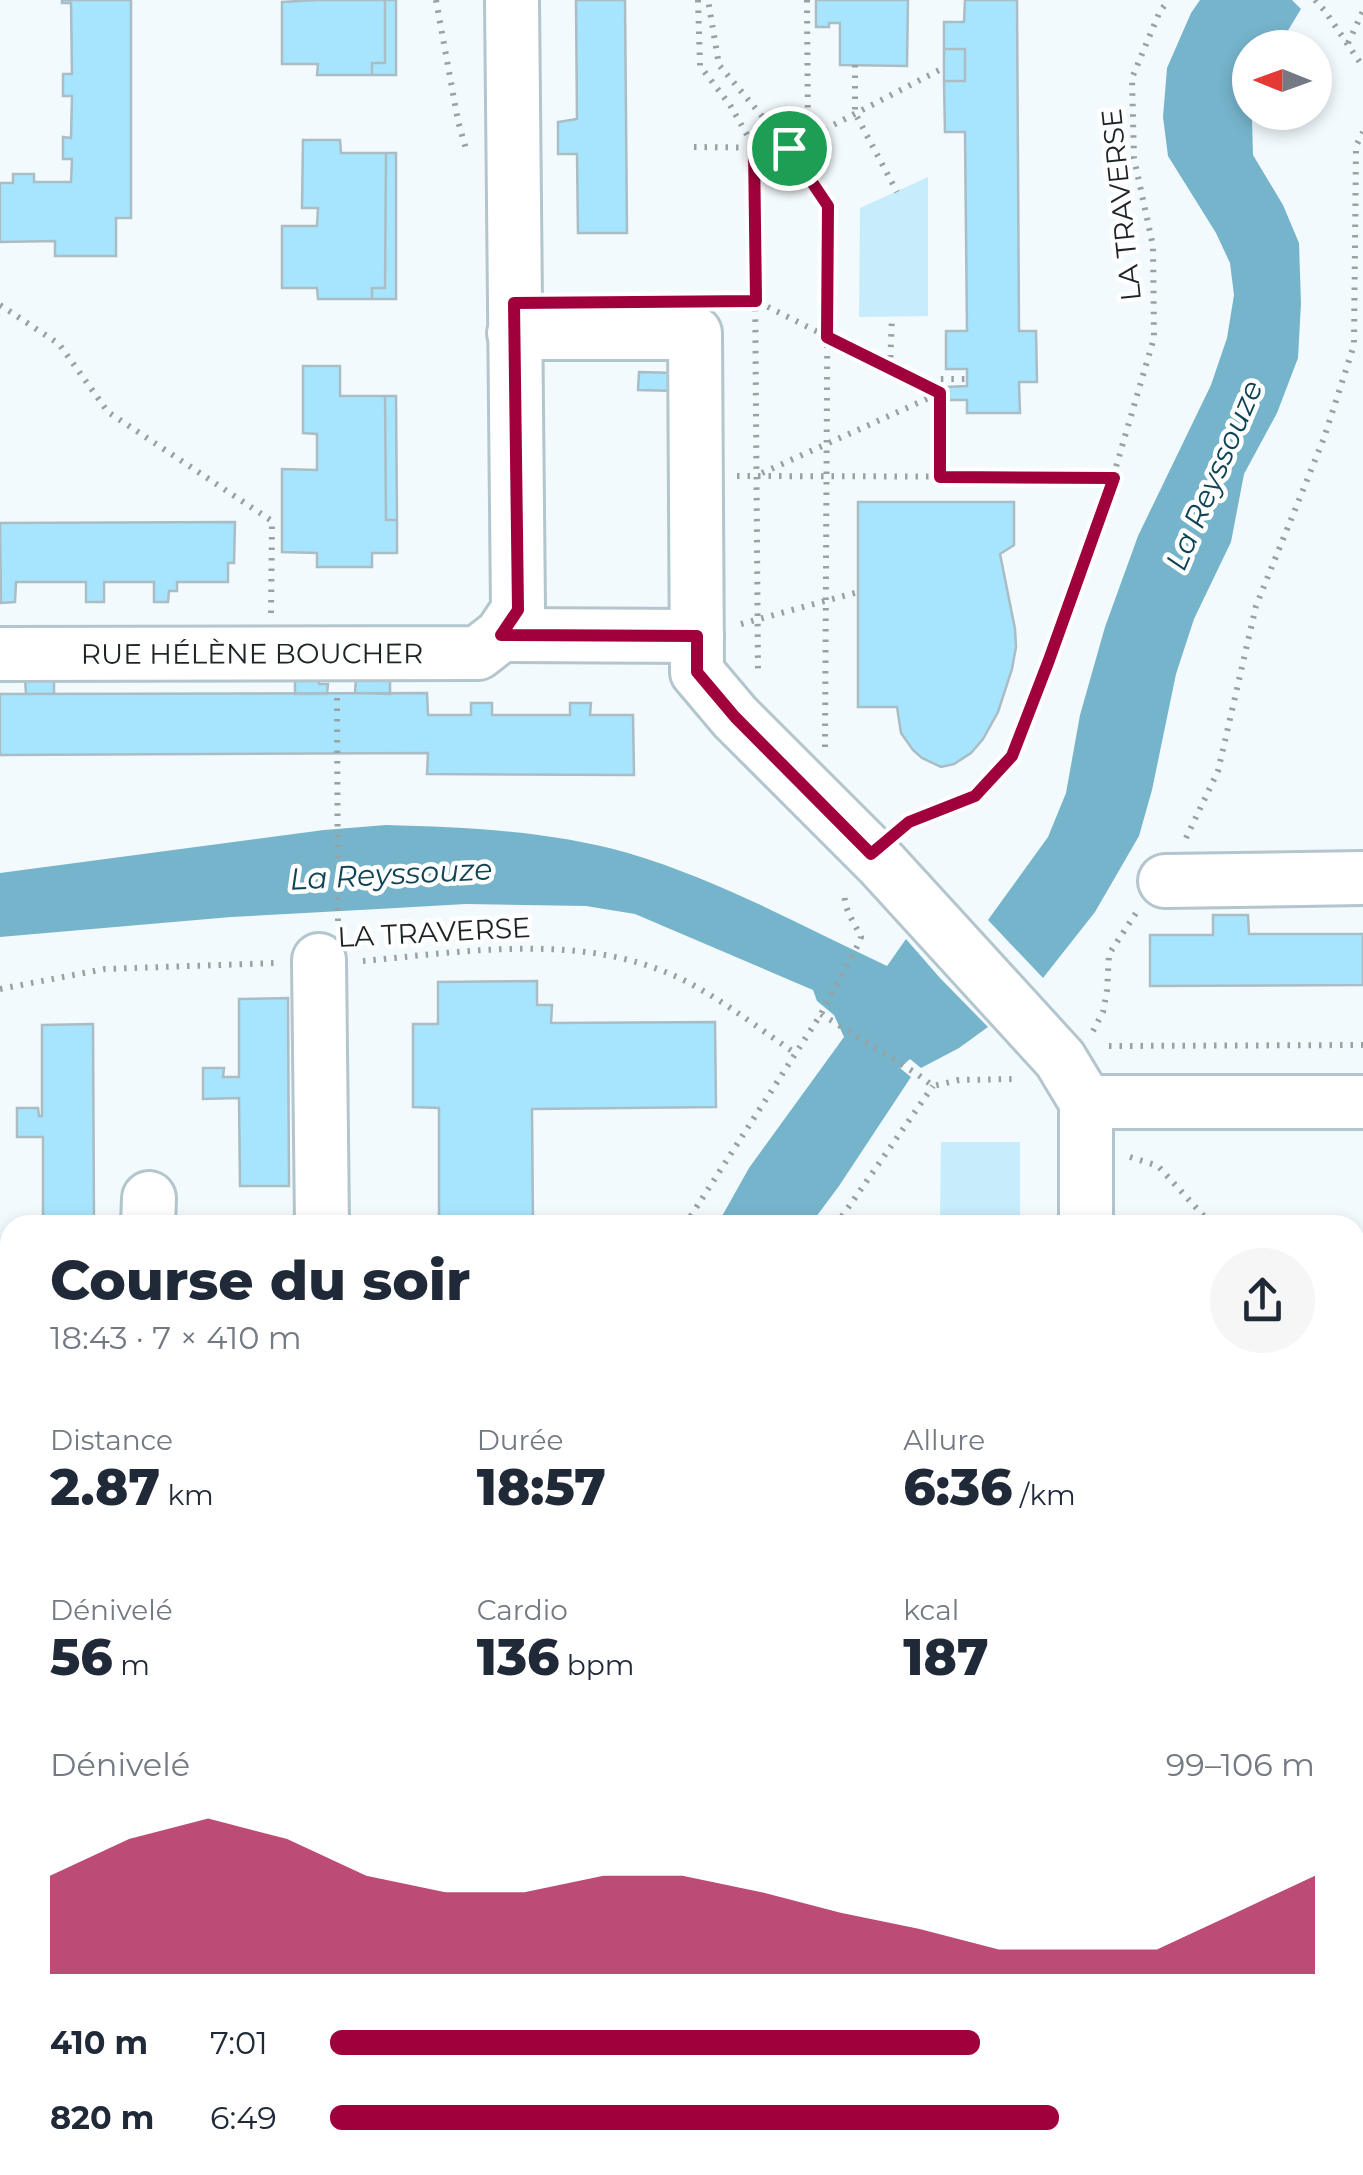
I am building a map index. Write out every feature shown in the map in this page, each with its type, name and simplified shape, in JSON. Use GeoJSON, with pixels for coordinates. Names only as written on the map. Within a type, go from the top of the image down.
{"type":"FeatureCollection","features":[{"type":"Feature","properties":{"kind":"street"},"geometry":{"type":"LineString","coordinates":[[512,0],[518,610],[501,635],[697,654],[747,701],[822,803],[1064,1071],[1085,1215]]}},
{"type":"Feature","properties":{"kind":"street"},"geometry":{"type":"LineString","coordinates":[[514,333],[694,333],[697,654]]}},
{"type":"Feature","properties":{"kind":"street","name":"RUE HÉLÈNE BOUCHER"},"geometry":{"type":"LineString","coordinates":[[0,654],[478,652],[501,635]]}},
{"type":"Feature","properties":{"kind":"street"},"geometry":{"type":"LineString","coordinates":[[1165,881],[1363,878]]}},
{"type":"Feature","properties":{"kind":"street"},"geometry":{"type":"LineString","coordinates":[[322,1215],[328,948]]}},
{"type":"Feature","properties":{"kind":"street"},"geometry":{"type":"LineString","coordinates":[[1064,1071],[1363,1102]]}},
{"type":"Feature","properties":{"kind":"path"},"geometry":{"type":"LineString","coordinates":[[436,0],[468,155]]}},
{"type":"Feature","properties":{"kind":"path"},"geometry":{"type":"LineString","coordinates":[[698,0],[700,66],[730,105],[754,147],[758,620],[747,701]]}},
{"type":"Feature","properties":{"kind":"path"},"geometry":{"type":"LineString","coordinates":[[708,0],[720,64],[789,148],[828,206],[826,740],[822,803]]}},
{"type":"Feature","properties":{"kind":"path"},"geometry":{"type":"LineString","coordinates":[[807,0],[808,138]]}},
{"type":"Feature","properties":{"kind":"path","name":"LA TRAVERSE"},"geometry":{"type":"LineString","coordinates":[[875,858],[909,822],[975,796],[1012,756],[1114,478],[1154,338],[1153,246],[1134,158],[1132,78],[1160,11],[1169,0]]}},
{"type":"Feature","properties":{"kind":"path"},"geometry":{"type":"LineString","coordinates":[[1315,0],[1326,10],[1363,68]]}},
{"type":"Feature","properties":{"kind":"path"},"geometry":{"type":"LineString","coordinates":[[1348,44],[1363,11]]}},
{"type":"Feature","properties":{"kind":"path"},"geometry":{"type":"LineString","coordinates":[[855,65],[855,114],[897,192]]}},
{"type":"Feature","properties":{"kind":"path"},"geometry":{"type":"LineString","coordinates":[[694,147],[789,148],[945,67]]}},
{"type":"Feature","properties":{"kind":"path"},"geometry":{"type":"LineString","coordinates":[[843,1215],[933,1086],[959,1080],[1064,1071],[1103,1012],[1109,954],[1137,910],[1165,881],[1218,771],[1256,606],[1324,438],[1354,344],[1356,146],[1363,132]]}},
{"type":"Feature","properties":{"kind":"path"},"geometry":{"type":"LineString","coordinates":[[725,302],[756,301],[940,393]]}},
{"type":"Feature","properties":{"kind":"path"},"geometry":{"type":"LineString","coordinates":[[0,305],[59,344],[108,412],[272,521],[272,652]]}},
{"type":"Feature","properties":{"kind":"path"},"geometry":{"type":"LineString","coordinates":[[890,368],[892,316]]}},
{"type":"Feature","properties":{"kind":"path"},"geometry":{"type":"LineString","coordinates":[[940,477],[940,379],[967,378]]}},
{"type":"Feature","properties":{"kind":"path"},"geometry":{"type":"LineString","coordinates":[[756,476],[940,393]]}},
{"type":"Feature","properties":{"kind":"path"},"geometry":{"type":"LineString","coordinates":[[696,475],[1114,478]]}},
{"type":"Feature","properties":{"kind":"path"},"geometry":{"type":"LineString","coordinates":[[697,654],[758,620],[858,592]]}},
{"type":"Feature","properties":{"kind":"path"},"geometry":{"type":"LineString","coordinates":[[328,948],[338,810],[337,652]]}},
{"type":"Feature","properties":{"kind":"path"},"geometry":{"type":"LineString","coordinates":[[691,1215],[823,1014],[858,944]]}},
{"type":"Feature","properties":{"kind":"path","name":"LA TRAVERSE"},"geometry":{"type":"LineString","coordinates":[[0,988],[105,970],[328,948],[364,961],[517,947],[598,953],[649,967],[698,987],[795,1053]]}},
{"type":"Feature","properties":{"kind":"path"},"geometry":{"type":"LineString","coordinates":[[823,1014],[933,1086]]}},
{"type":"Feature","properties":{"kind":"path"},"geometry":{"type":"LineString","coordinates":[[1109,1046],[1363,1045]]}},
{"type":"Feature","properties":{"kind":"path"},"geometry":{"type":"LineString","coordinates":[[1128,1156],[1158,1166],[1203,1215]]}},
{"type":"Feature","properties":{"kind":"shaded area"},"geometry":{"type":"Polygon","coordinates":[[[928,177],[928,316],[859,317],[860,208],[928,177]]]}},
{"type":"Feature","properties":{"kind":"shaded area"},"geometry":{"type":"Polygon","coordinates":[[[941,1142],[1020,1142],[1020,1215],[940,1215],[941,1142]]]}},
{"type":"Feature","properties":{"kind":"water","name":"La Reyssouze"},"geometry":{"type":"Polygon","coordinates":[[[1200,0],[1292,0],[1301,9],[1288,30],[1232,30],[1232,130],[1252,130],[1253,155],[1283,205],[1299,243],[1298,358],[1277,413],[1244,474],[1231,542],[1194,619],[1176,674],[1139,836],[1095,912],[1043,978],[988,920],[1048,837],[1066,793],[1080,715],[1105,627],[1138,536],[1211,385],[1227,338],[1234,295],[1230,263],[1216,233],[1168,156],[1163,117],[1167,68],[1200,0]]]}},
{"type":"Feature","properties":{"kind":"water","name":"La Reyssouze"},"geometry":{"type":"Polygon","coordinates":[[[386,825],[477,829],[538,835],[628,853],[728,890],[887,966],[906,939],[988,1027],[921,1068],[910,1059],[900,1068],[911,1077],[817,1215],[723,1215],[749,1168],[844,1037],[834,1015],[817,1001],[813,990],[635,914],[586,906],[466,904],[231,917],[0,937],[0,873],[386,825]]]}},
{"type":"Feature","properties":{"kind":"building"},"geometry":{"type":"Polygon","coordinates":[[[62,0],[131,0],[131,218],[116,218],[116,256],[55,256],[55,241],[0,242],[0,183],[13,183],[13,174],[34,174],[34,182],[71,182],[72,159],[63,159],[63,137],[71,138],[72,96],[63,96],[63,74],[72,74],[71,3],[62,0]]]}},
{"type":"Feature","properties":{"kind":"building"},"geometry":{"type":"Polygon","coordinates":[[[385,0],[385,63],[372,63],[372,75],[317,75],[318,64],[282,64],[282,2],[385,0]]]}},
{"type":"Feature","properties":{"kind":"building"},"geometry":{"type":"Polygon","coordinates":[[[385,0],[396,0],[396,75],[372,75],[372,63],[385,63],[385,0]]]}},
{"type":"Feature","properties":{"kind":"building"},"geometry":{"type":"Polygon","coordinates":[[[576,0],[625,0],[627,233],[578,233],[577,154],[558,154],[558,122],[577,119],[576,0]]]}},
{"type":"Feature","properties":{"kind":"building"},"geometry":{"type":"Polygon","coordinates":[[[816,0],[908,0],[907,66],[840,65],[840,23],[816,27],[816,0]]]}},
{"type":"Feature","properties":{"kind":"building"},"geometry":{"type":"Polygon","coordinates":[[[965,0],[1017,0],[1019,331],[1036,331],[1037,382],[1019,382],[1020,413],[967,413],[967,400],[946,400],[947,387],[967,386],[967,369],[946,369],[946,331],[967,331],[965,132],[945,132],[944,81],[965,81],[965,49],[944,49],[944,22],[964,22],[965,0]]]}},
{"type":"Feature","properties":{"kind":"building"},"geometry":{"type":"Polygon","coordinates":[[[944,49],[965,49],[965,81],[944,81],[944,49]]]}},
{"type":"Feature","properties":{"kind":"building"},"geometry":{"type":"Polygon","coordinates":[[[303,140],[340,140],[341,153],[386,153],[385,288],[372,288],[372,299],[318,299],[317,288],[282,288],[282,226],[317,226],[318,208],[302,208],[303,140]]]}},
{"type":"Feature","properties":{"kind":"building"},"geometry":{"type":"Polygon","coordinates":[[[386,153],[396,153],[396,299],[372,299],[372,288],[385,288],[386,153]]]}},
{"type":"Feature","properties":{"kind":"building"},"geometry":{"type":"Polygon","coordinates":[[[303,366],[340,366],[340,396],[385,396],[386,520],[397,520],[397,553],[372,553],[372,567],[317,567],[317,553],[282,552],[282,469],[317,470],[317,434],[303,433],[303,366]]]}},
{"type":"Feature","properties":{"kind":"building"},"geometry":{"type":"Polygon","coordinates":[[[639,372],[676,373],[676,391],[638,390],[639,372]]]}},
{"type":"Feature","properties":{"kind":"building"},"geometry":{"type":"Polygon","coordinates":[[[385,396],[396,396],[397,520],[386,520],[385,396]]]}},
{"type":"Feature","properties":{"kind":"building"},"geometry":{"type":"Polygon","coordinates":[[[858,502],[1014,502],[1014,545],[1000,554],[1015,629],[1012,669],[998,712],[983,739],[954,764],[941,767],[913,750],[901,733],[897,707],[858,707],[858,502]]]}},
{"type":"Feature","properties":{"kind":"building"},"geometry":{"type":"Polygon","coordinates":[[[235,522],[234,563],[228,563],[228,582],[177,582],[177,591],[169,591],[168,602],[154,602],[154,582],[104,582],[104,602],[86,602],[86,582],[16,582],[15,602],[1,603],[0,523],[235,522]]]}},
{"type":"Feature","properties":{"kind":"building"},"geometry":{"type":"Polygon","coordinates":[[[390,677],[390,694],[355,693],[356,678],[390,677]]]}},
{"type":"Feature","properties":{"kind":"building"},"geometry":{"type":"Polygon","coordinates":[[[25,678],[54,678],[54,694],[26,694],[25,678]]]}},
{"type":"Feature","properties":{"kind":"building"},"geometry":{"type":"Polygon","coordinates":[[[295,678],[318,678],[319,684],[328,684],[327,694],[295,694],[295,678]]]}},
{"type":"Feature","properties":{"kind":"building"},"geometry":{"type":"Polygon","coordinates":[[[427,693],[428,715],[471,715],[471,703],[492,703],[492,715],[570,715],[570,703],[591,703],[590,715],[633,715],[634,775],[427,774],[428,753],[0,755],[0,694],[427,693]]]}},
{"type":"Feature","properties":{"kind":"building"},"geometry":{"type":"Polygon","coordinates":[[[1213,915],[1248,915],[1249,934],[1363,934],[1363,985],[1150,986],[1150,935],[1213,935],[1213,915]]]}},
{"type":"Feature","properties":{"kind":"building"},"geometry":{"type":"Polygon","coordinates":[[[537,981],[537,1005],[552,1005],[551,1023],[715,1022],[716,1107],[532,1109],[533,1215],[439,1215],[439,1108],[413,1107],[413,1024],[438,1024],[438,982],[537,981]]]}},
{"type":"Feature","properties":{"kind":"building"},"geometry":{"type":"Polygon","coordinates":[[[288,998],[289,1186],[240,1186],[239,1098],[203,1099],[203,1068],[224,1068],[223,1077],[239,1077],[239,999],[288,998]]]}},
{"type":"Feature","properties":{"kind":"building"},"geometry":{"type":"Polygon","coordinates":[[[93,1024],[94,1215],[43,1215],[43,1137],[17,1137],[17,1108],[38,1108],[42,1116],[42,1025],[93,1024]]]}},
{"type":"Feature","properties":{"kind":"route"},"geometry":{"type":"LineString","coordinates":[[754,147],[789,148],[828,206],[827,337],[940,393],[940,477],[1114,478],[1012,756],[975,796],[909,822],[871,854],[735,717],[697,672],[697,636],[501,635],[518,610],[514,303],[756,301],[754,147]]}}]}
